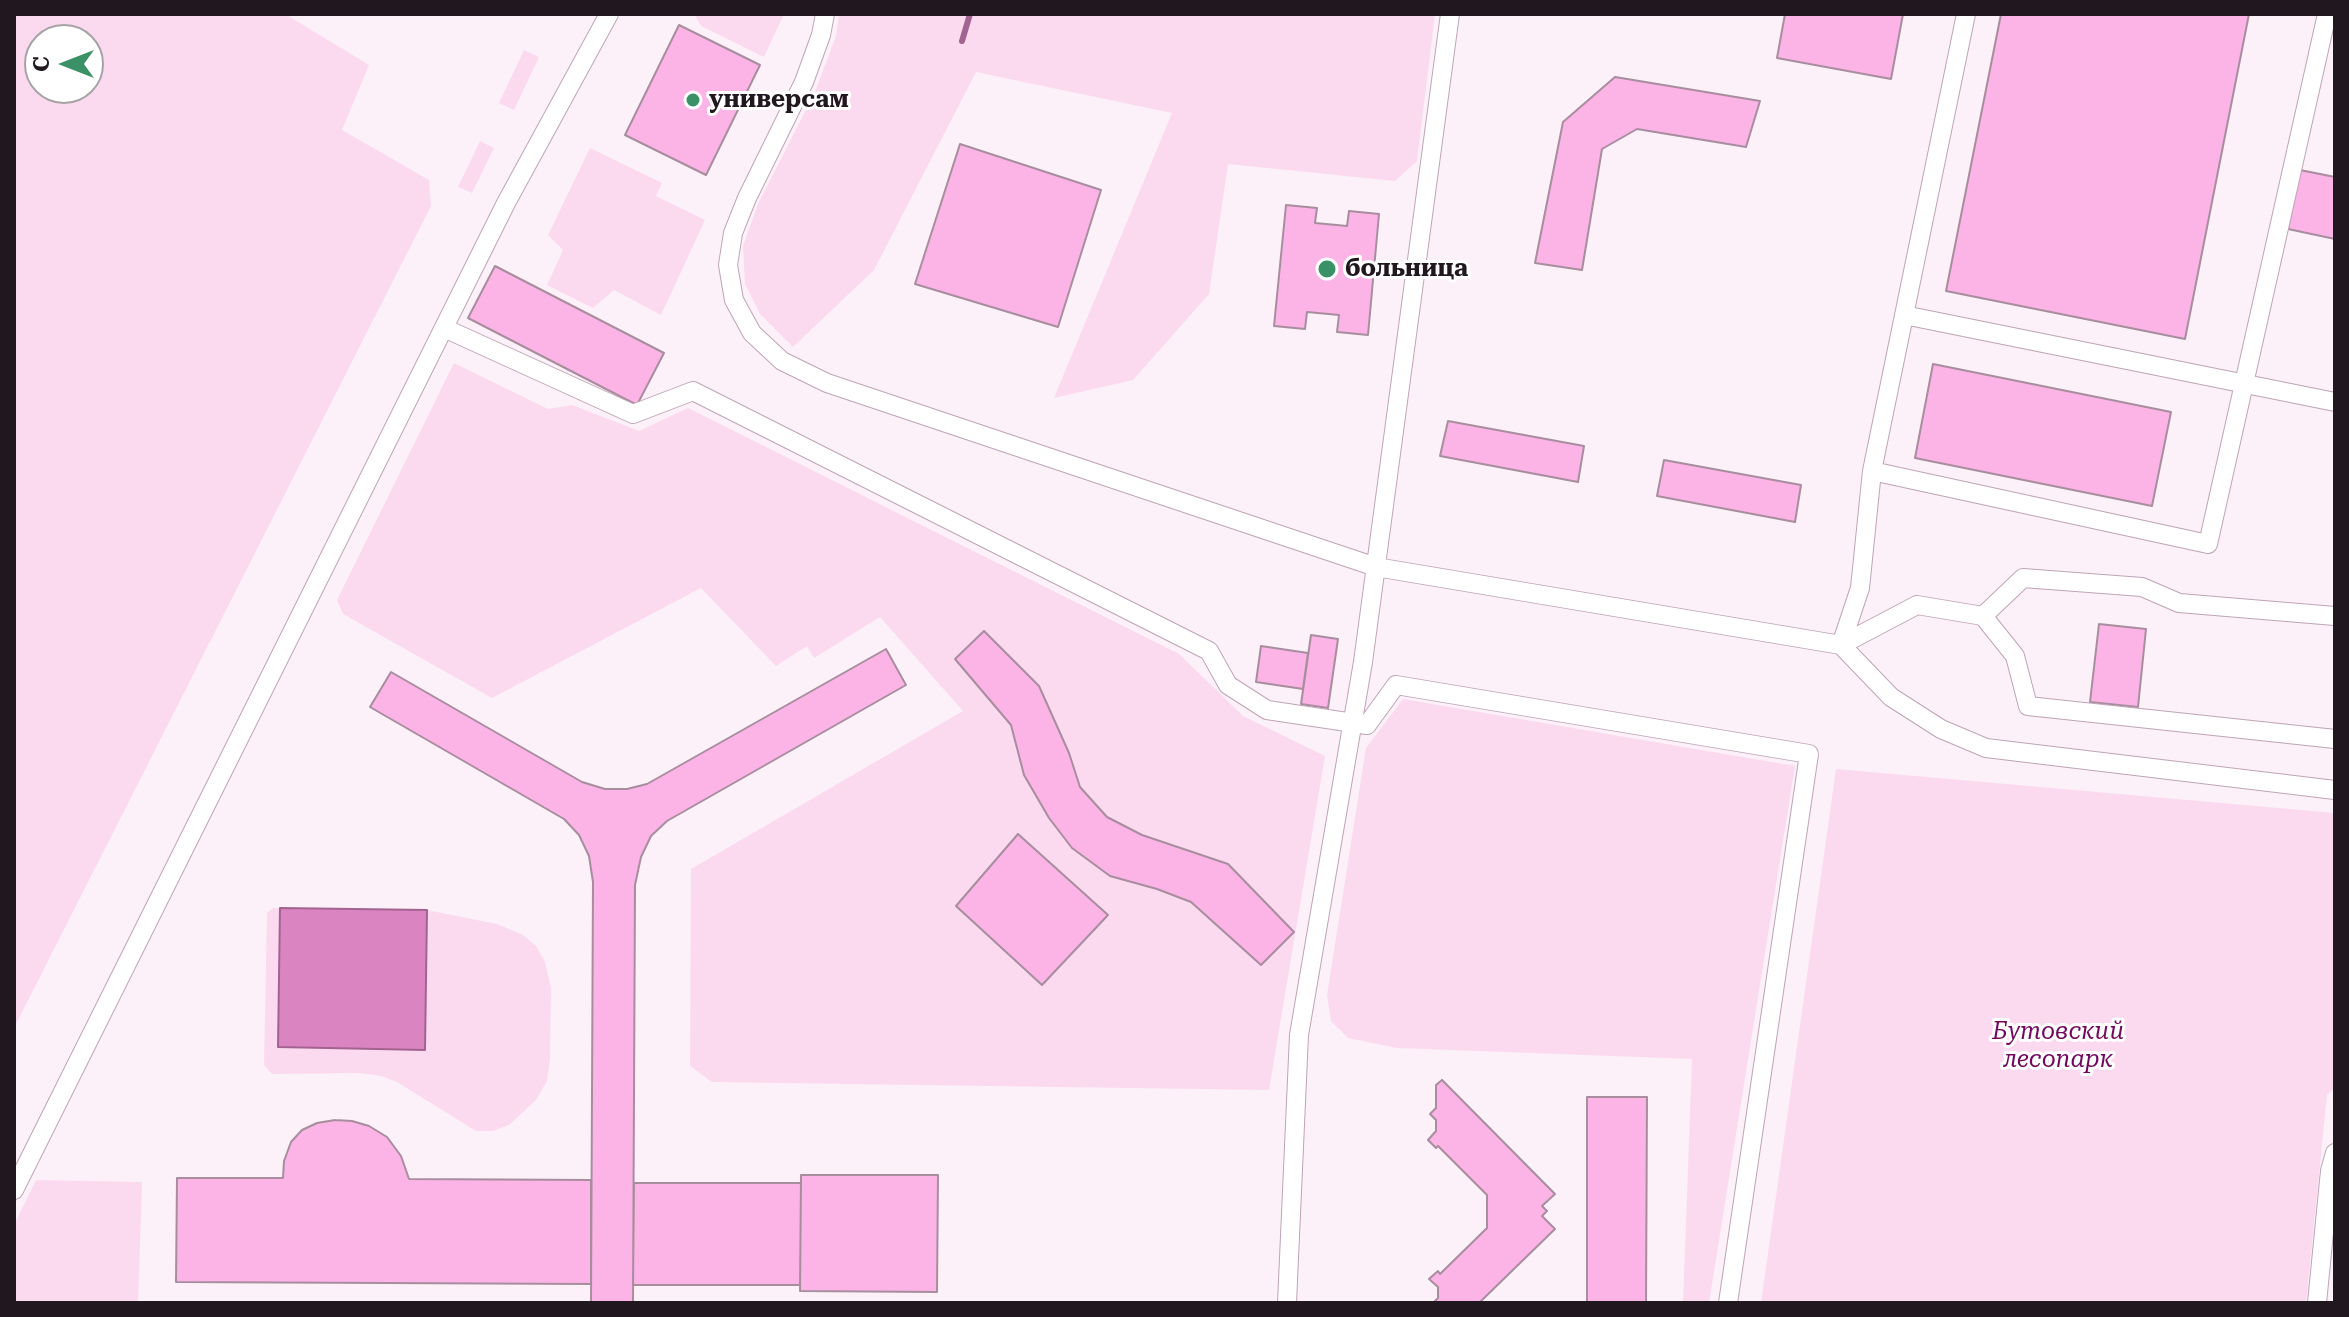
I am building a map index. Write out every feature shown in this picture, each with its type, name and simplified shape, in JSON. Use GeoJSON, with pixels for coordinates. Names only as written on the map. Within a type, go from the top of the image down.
{"type":"FeatureCollection","features":[{"type":"Feature","properties":{"kind":"street"},"geometry":{"type":"LineString","coordinates":[[14,1190],[506,203],[609,14]]}},
{"type":"Feature","properties":{"kind":"street"},"geometry":{"type":"LineString","coordinates":[[825,14],[804,82],[733,233],[728,265],[734,300],[752,333],[782,361],[827,383],[1376,567],[1841,645],[1891,697],[1941,729],[1986,748],[2335,790]]}},
{"type":"Feature","properties":{"kind":"street"},"geometry":{"type":"LineString","coordinates":[[1287,1303],[1299,1035],[1353,723],[1450,14]]}},
{"type":"Feature","properties":{"kind":"street"},"geometry":{"type":"LineString","coordinates":[[1841,645],[1860,588],[1872,471],[1966,14]]}},
{"type":"Feature","properties":{"kind":"street"},"geometry":{"type":"LineString","coordinates":[[1872,471],[2208,544],[2327,14]]}},
{"type":"Feature","properties":{"kind":"street"},"geometry":{"type":"LineString","coordinates":[[1904,315],[2335,402]]}},
{"type":"Feature","properties":{"kind":"street"},"geometry":{"type":"LineString","coordinates":[[444,328],[633,414],[693,391],[1209,651],[1228,685],[1267,710],[1367,725],[1396,685],[1809,754],[1728,1303]]}},
{"type":"Feature","properties":{"kind":"street"},"geometry":{"type":"LineString","coordinates":[[1983,616],[2023,578],[2142,587],[2179,603],[2335,616]]}},
{"type":"Feature","properties":{"kind":"street"},"geometry":{"type":"LineString","coordinates":[[1841,645],[1917,605],[1983,616],[2015,656],[2028,706],[2335,739]]}},
{"type":"Feature","properties":{"kind":"street"},"geometry":{"type":"LineString","coordinates":[[2317,1303],[2330,1171],[2335,1153]]}},
{"type":"Feature","properties":{"kind":"green space"},"geometry":{"type":"Polygon","coordinates":[[[14,14],[285,14],[369,65],[342,130],[429,180],[431,206],[14,1028],[14,14]]]}},
{"type":"Feature","properties":{"kind":"green space"},"geometry":{"type":"Polygon","coordinates":[[[694,14],[784,14],[764,57],[701,26],[694,14]]]}},
{"type":"Feature","properties":{"kind":"green space"},"geometry":{"type":"Polygon","coordinates":[[[839,14],[1435,14],[1417,161],[1395,181],[1228,164],[1209,294],[1133,380],[1054,398],[1172,113],[976,72],[874,270],[793,347],[760,314],[745,284],[743,246],[758,204],[815,92],[836,36],[839,14]]]}},
{"type":"Feature","properties":{"kind":"green space"},"geometry":{"type":"Polygon","coordinates":[[[524,50],[539,57],[514,110],[499,103],[524,50]]]}},
{"type":"Feature","properties":{"kind":"green space"},"geometry":{"type":"Polygon","coordinates":[[[480,141],[494,148],[472,193],[458,187],[480,141]]]}},
{"type":"Feature","properties":{"kind":"green space"},"geometry":{"type":"Polygon","coordinates":[[[590,148],[662,183],[656,196],[705,220],[661,315],[614,290],[593,308],[547,285],[563,250],[548,235],[590,148]]]}},
{"type":"Feature","properties":{"kind":"green space"},"geometry":{"type":"Polygon","coordinates":[[[454,363],[548,409],[572,405],[639,431],[688,408],[1179,654],[1243,716],[1325,756],[1269,1090],[712,1082],[690,1066],[691,869],[963,711],[880,617],[814,658],[807,646],[776,666],[701,588],[492,698],[343,614],[337,600],[454,363]]]}},
{"type":"Feature","properties":{"kind":"green space"},"geometry":{"type":"Polygon","coordinates":[[[1403,699],[1795,766],[1709,1303],[1683,1303],[1692,1059],[1397,1048],[1348,1038],[1331,1021],[1327,995],[1366,748],[1403,699]]]}},
{"type":"Feature","properties":{"kind":"green space","name":"Бутовский лесопарк"},"geometry":{"type":"Polygon","coordinates":[[[1836,769],[2335,813],[2335,1088],[2327,1095],[2306,1303],[1761,1303],[1836,769]]]}},
{"type":"Feature","properties":{"kind":"green space"},"geometry":{"type":"Polygon","coordinates":[[[273,908],[280,908],[278,1047],[425,1050],[427,910],[497,924],[523,935],[536,946],[545,962],[551,988],[550,1059],[547,1081],[536,1100],[509,1125],[493,1131],[476,1131],[397,1082],[381,1076],[359,1073],[272,1074],[264,1065],[267,913],[273,908]]]}},
{"type":"Feature","properties":{"kind":"green space"},"geometry":{"type":"Polygon","coordinates":[[[36,1180],[142,1182],[138,1303],[14,1303],[14,1225],[36,1180]]]}},
{"type":"Feature","properties":{"kind":"shaded area"},"geometry":{"type":"Polygon","coordinates":[[[280,908],[427,910],[425,1050],[278,1047],[280,908]]]}},
{"type":"Feature","properties":{"kind":"building"},"geometry":{"type":"Polygon","coordinates":[[[1785,14],[1903,14],[1891,79],[1777,58],[1785,14]]]}},
{"type":"Feature","properties":{"kind":"building"},"geometry":{"type":"Polygon","coordinates":[[[2001,14],[2249,14],[2185,339],[1946,291],[2001,14]]]}},
{"type":"Feature","properties":{"kind":"building","name":"универсам"},"geometry":{"type":"Polygon","coordinates":[[[679,25],[760,65],[706,175],[625,135],[679,25]]]}},
{"type":"Feature","properties":{"kind":"building"},"geometry":{"type":"Polygon","coordinates":[[[1615,77],[1760,101],[1746,147],[1637,129],[1602,149],[1582,270],[1535,263],[1563,122],[1615,77]]]}},
{"type":"Feature","properties":{"kind":"building"},"geometry":{"type":"Polygon","coordinates":[[[960,144],[1101,190],[1058,327],[915,284],[960,144]]]}},
{"type":"Feature","properties":{"kind":"building"},"geometry":{"type":"Polygon","coordinates":[[[2300,170],[2335,177],[2335,239],[2288,229],[2300,170]]]}},
{"type":"Feature","properties":{"kind":"building","name":"больница"},"geometry":{"type":"Polygon","coordinates":[[[1286,205],[1317,208],[1315,223],[1347,226],[1349,211],[1379,214],[1368,335],[1337,332],[1339,315],[1307,312],[1305,329],[1274,326],[1286,205]]]}},
{"type":"Feature","properties":{"kind":"building"},"geometry":{"type":"Polygon","coordinates":[[[495,266],[664,353],[637,405],[468,318],[495,266]]]}},
{"type":"Feature","properties":{"kind":"building"},"geometry":{"type":"Polygon","coordinates":[[[1933,364],[2171,412],[2152,506],[1915,458],[1933,364]]]}},
{"type":"Feature","properties":{"kind":"building"},"geometry":{"type":"Polygon","coordinates":[[[1448,421],[1584,446],[1578,482],[1440,456],[1448,421]]]}},
{"type":"Feature","properties":{"kind":"building"},"geometry":{"type":"Polygon","coordinates":[[[1664,460],[1801,485],[1795,522],[1657,496],[1664,460]]]}},
{"type":"Feature","properties":{"kind":"building"},"geometry":{"type":"Polygon","coordinates":[[[2099,624],[2146,629],[2138,707],[2090,702],[2099,624]]]}},
{"type":"Feature","properties":{"kind":"building"},"geometry":{"type":"Polygon","coordinates":[[[984,631],[1039,686],[1069,753],[1080,787],[1107,817],[1142,835],[1228,864],[1294,932],[1261,965],[1191,902],[1110,876],[1072,848],[1049,818],[1024,775],[1011,725],[955,659],[984,631]]]}},
{"type":"Feature","properties":{"kind":"building"},"geometry":{"type":"Polygon","coordinates":[[[1311,635],[1338,639],[1328,708],[1301,704],[1311,635]]]}},
{"type":"Feature","properties":{"kind":"building"},"geometry":{"type":"Polygon","coordinates":[[[1261,646],[1308,653],[1303,689],[1256,682],[1261,646]]]}},
{"type":"Feature","properties":{"kind":"building"},"geometry":{"type":"Polygon","coordinates":[[[886,649],[906,685],[667,821],[651,836],[641,857],[635,885],[633,1303],[591,1303],[593,882],[589,856],[579,835],[564,819],[370,707],[391,672],[582,782],[605,789],[627,789],[647,784],[886,649]]]}},
{"type":"Feature","properties":{"kind":"building"},"geometry":{"type":"Polygon","coordinates":[[[1018,834],[1108,915],[1042,985],[956,906],[1018,834]]]}},
{"type":"Feature","properties":{"kind":"building"},"geometry":{"type":"Polygon","coordinates":[[[1442,1080],[1555,1194],[1542,1206],[1547,1211],[1542,1216],[1555,1229],[1479,1303],[1433,1303],[1438,1298],[1438,1287],[1429,1279],[1438,1271],[1440,1274],[1487,1228],[1487,1195],[1438,1146],[1436,1148],[1428,1140],[1436,1131],[1436,1120],[1430,1114],[1436,1108],[1436,1085],[1442,1080]]]}},
{"type":"Feature","properties":{"kind":"building"},"geometry":{"type":"Polygon","coordinates":[[[1587,1097],[1647,1097],[1646,1303],[1587,1303],[1587,1097]]]}},
{"type":"Feature","properties":{"kind":"building"},"geometry":{"type":"Polygon","coordinates":[[[335,1120],[369,1126],[387,1137],[401,1156],[409,1179],[591,1180],[591,1284],[176,1282],[177,1178],[283,1178],[284,1161],[291,1142],[302,1130],[335,1120]]]}},
{"type":"Feature","properties":{"kind":"building"},"geometry":{"type":"Polygon","coordinates":[[[801,1175],[938,1175],[937,1292],[800,1291],[801,1175]]]}},
{"type":"Feature","properties":{"kind":"building"},"geometry":{"type":"Polygon","coordinates":[[[634,1183],[801,1183],[800,1285],[633,1285],[634,1183]]]}},
{"type":"Feature","properties":{"kind":"waterway"},"geometry":{"type":"LineString","coordinates":[[962,41],[970,14]]}},
{"type":"Feature","properties":{"kind":"place","name":"универсам"},"geometry":{"type":"Point","coordinates":[693,100]}},
{"type":"Feature","properties":{"kind":"place","name":"больница"},"geometry":{"type":"Point","coordinates":[1327,269]}}]}
